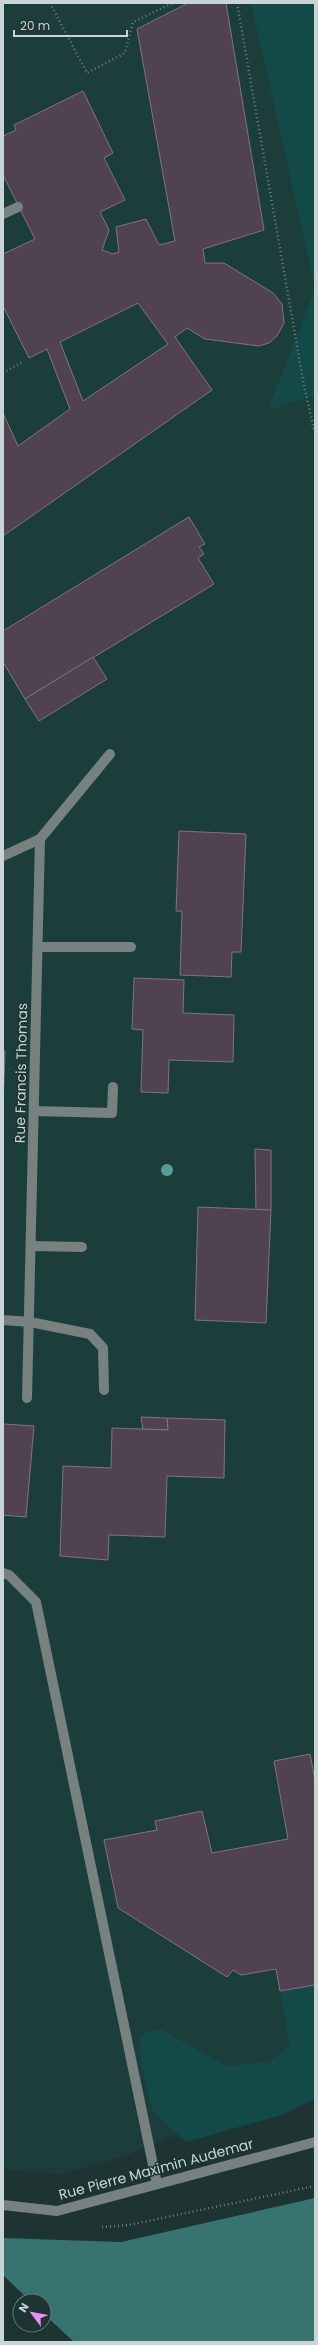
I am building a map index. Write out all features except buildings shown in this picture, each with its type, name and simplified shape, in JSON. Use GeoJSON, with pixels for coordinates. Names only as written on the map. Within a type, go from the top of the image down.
{"type":"FeatureCollection","features":[{"type":"Feature","properties":{"kind":"street"},"geometry":{"type":"LineString","coordinates":[[3,214],[18,207]]}},
{"type":"Feature","properties":{"kind":"street"},"geometry":{"type":"LineString","coordinates":[[3,856],[40,839],[110,754]]}},
{"type":"Feature","properties":{"kind":"street","name":"Rue Francis Thomas"},"geometry":{"type":"LineString","coordinates":[[27,1398],[32,1246],[40,839]]}},
{"type":"Feature","properties":{"kind":"street"},"geometry":{"type":"LineString","coordinates":[[38,947],[131,947]]}},
{"type":"Feature","properties":{"kind":"street"},"geometry":{"type":"LineString","coordinates":[[34,1111],[112,1113],[113,1087]]}},
{"type":"Feature","properties":{"kind":"street"},"geometry":{"type":"LineString","coordinates":[[32,1246],[82,1247]]}},
{"type":"Feature","properties":{"kind":"street"},"geometry":{"type":"LineString","coordinates":[[3,1320],[30,1322],[90,1334],[103,1348],[104,1390]]}},
{"type":"Feature","properties":{"kind":"street"},"geometry":{"type":"LineString","coordinates":[[3,1573],[9,1575],[36,1602],[158,2184]]}},
{"type":"Feature","properties":{"kind":"street","name":"Rue Pierre Maximin Audemar"},"geometry":{"type":"LineString","coordinates":[[3,2205],[57,2211],[315,2142]]}},
{"type":"Feature","properties":{"kind":"path"},"geometry":{"type":"LineString","coordinates":[[50,3],[87,73],[124,53],[133,22],[173,3]]}},
{"type":"Feature","properties":{"kind":"path"},"geometry":{"type":"LineString","coordinates":[[237,3],[303,380],[314,430]]}},
{"type":"Feature","properties":{"kind":"path"},"geometry":{"type":"LineString","coordinates":[[3,373],[22,362]]}},
{"type":"Feature","properties":{"kind":"path"},"geometry":{"type":"LineString","coordinates":[[98,2227],[129,2225],[315,2186]]}},
{"type":"Feature","properties":{"kind":"shaded area"},"geometry":{"type":"Polygon","coordinates":[[[3,3],[315,3],[315,2077],[308,2082],[122,2157],[61,2174],[3,2169],[3,3]]]}},
{"type":"Feature","properties":{"kind":"shaded area"},"geometry":{"type":"Polygon","coordinates":[[[251,3],[315,3],[315,287],[251,3]]]}},
{"type":"Feature","properties":{"kind":"shaded area"},"geometry":{"type":"Polygon","coordinates":[[[315,289],[315,396],[268,410],[315,289]]]}},
{"type":"Feature","properties":{"kind":"shaded area"},"geometry":{"type":"Polygon","coordinates":[[[315,1985],[315,2099],[282,2115],[186,2142],[153,2112],[142,2068],[139,2036],[158,2028],[227,2066],[268,2062],[290,2045],[280,1991],[315,1985]]]}},
{"type":"Feature","properties":{"kind":"shaded area"},"geometry":{"type":"Polygon","coordinates":[[[315,2198],[315,2342],[74,2342],[52,2321],[52,2293],[22,2293],[3,2275],[3,2238],[121,2242],[315,2198]]]}}]}
